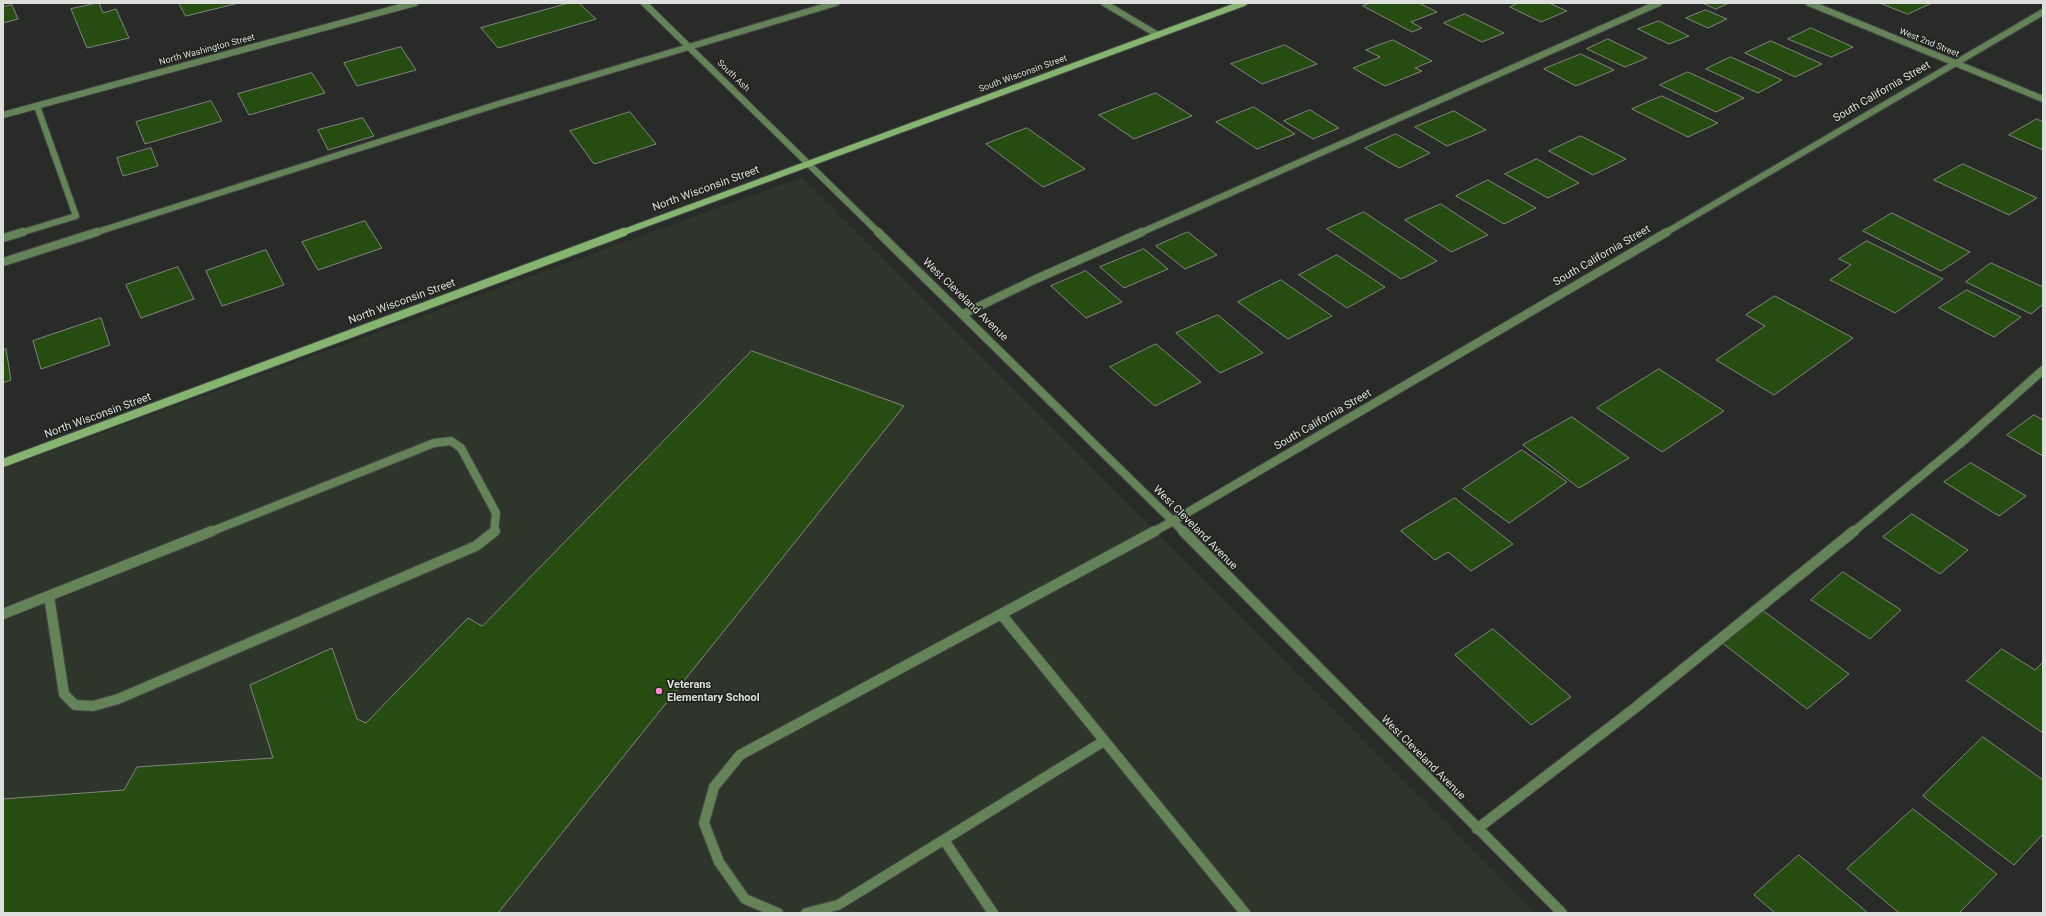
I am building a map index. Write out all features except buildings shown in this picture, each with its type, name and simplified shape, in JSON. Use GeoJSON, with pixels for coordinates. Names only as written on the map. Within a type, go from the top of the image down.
{"type":"FeatureCollection","features":[{"type":"Feature","properties":{"kind":"street","name":"North Washington Street"},"geometry":{"type":"LineString","coordinates":[[3,115],[415,3]]}},
{"type":"Feature","properties":{"kind":"street","name":"South Ash"},"geometry":{"type":"LineString","coordinates":[[644,3],[809,163]]}},
{"type":"Feature","properties":{"kind":"street"},"geometry":{"type":"LineString","coordinates":[[3,262],[498,104],[836,3]]}},
{"type":"Feature","properties":{"kind":"street"},"geometry":{"type":"LineString","coordinates":[[1104,3],[1158,35]]}},
{"type":"Feature","properties":{"kind":"street","name":"South Wisconsin Street"},"geometry":{"type":"LineString","coordinates":[[809,163],[1244,3]]}},
{"type":"Feature","properties":{"kind":"street"},"geometry":{"type":"LineString","coordinates":[[963,314],[1036,279],[1659,3]]}},
{"type":"Feature","properties":{"kind":"street","name":"West 2nd Street"},"geometry":{"type":"LineString","coordinates":[[1809,3],[2043,99]]}},
{"type":"Feature","properties":{"kind":"street","name":"South California Street"},"geometry":{"type":"LineString","coordinates":[[778,913],[745,899],[719,862],[704,823],[714,787],[740,755],[1173,521],[2043,12]]}},
{"type":"Feature","properties":{"kind":"street"},"geometry":{"type":"LineString","coordinates":[[3,238],[76,216],[37,106]]}},
{"type":"Feature","properties":{"kind":"street","name":"West Cleveland Avenue"},"geometry":{"type":"LineString","coordinates":[[809,163],[1173,521],[1562,913]]}},
{"type":"Feature","properties":{"kind":"street","name":"North Wisconsin Street"},"geometry":{"type":"LineString","coordinates":[[3,463],[809,163]]}},
{"type":"Feature","properties":{"kind":"street"},"geometry":{"type":"LineString","coordinates":[[1477,828],[1635,708],[1855,530],[1961,443],[2043,370]]}},
{"type":"Feature","properties":{"kind":"street"},"geometry":{"type":"LineString","coordinates":[[3,614],[434,443],[451,441],[461,448],[496,513],[495,531],[476,546],[118,699],[93,706],[75,704],[64,694],[49,596]]}},
{"type":"Feature","properties":{"kind":"street"},"geometry":{"type":"LineString","coordinates":[[1001,614],[1245,913]]}},
{"type":"Feature","properties":{"kind":"street"},"geometry":{"type":"LineString","coordinates":[[806,913],[838,905],[1104,741]]}},
{"type":"Feature","properties":{"kind":"street"},"geometry":{"type":"LineString","coordinates":[[944,840],[994,913]]}},
{"type":"Feature","properties":{"kind":"shaded area","name":"Veterans Elementary School"},"geometry":{"type":"Polygon","coordinates":[[[802,177],[1536,913],[3,913],[3,469],[802,177]]]}},
{"type":"Feature","properties":{"kind":"place","name":"Veterans Elementary School"},"geometry":{"type":"Point","coordinates":[659,691]}}]}
